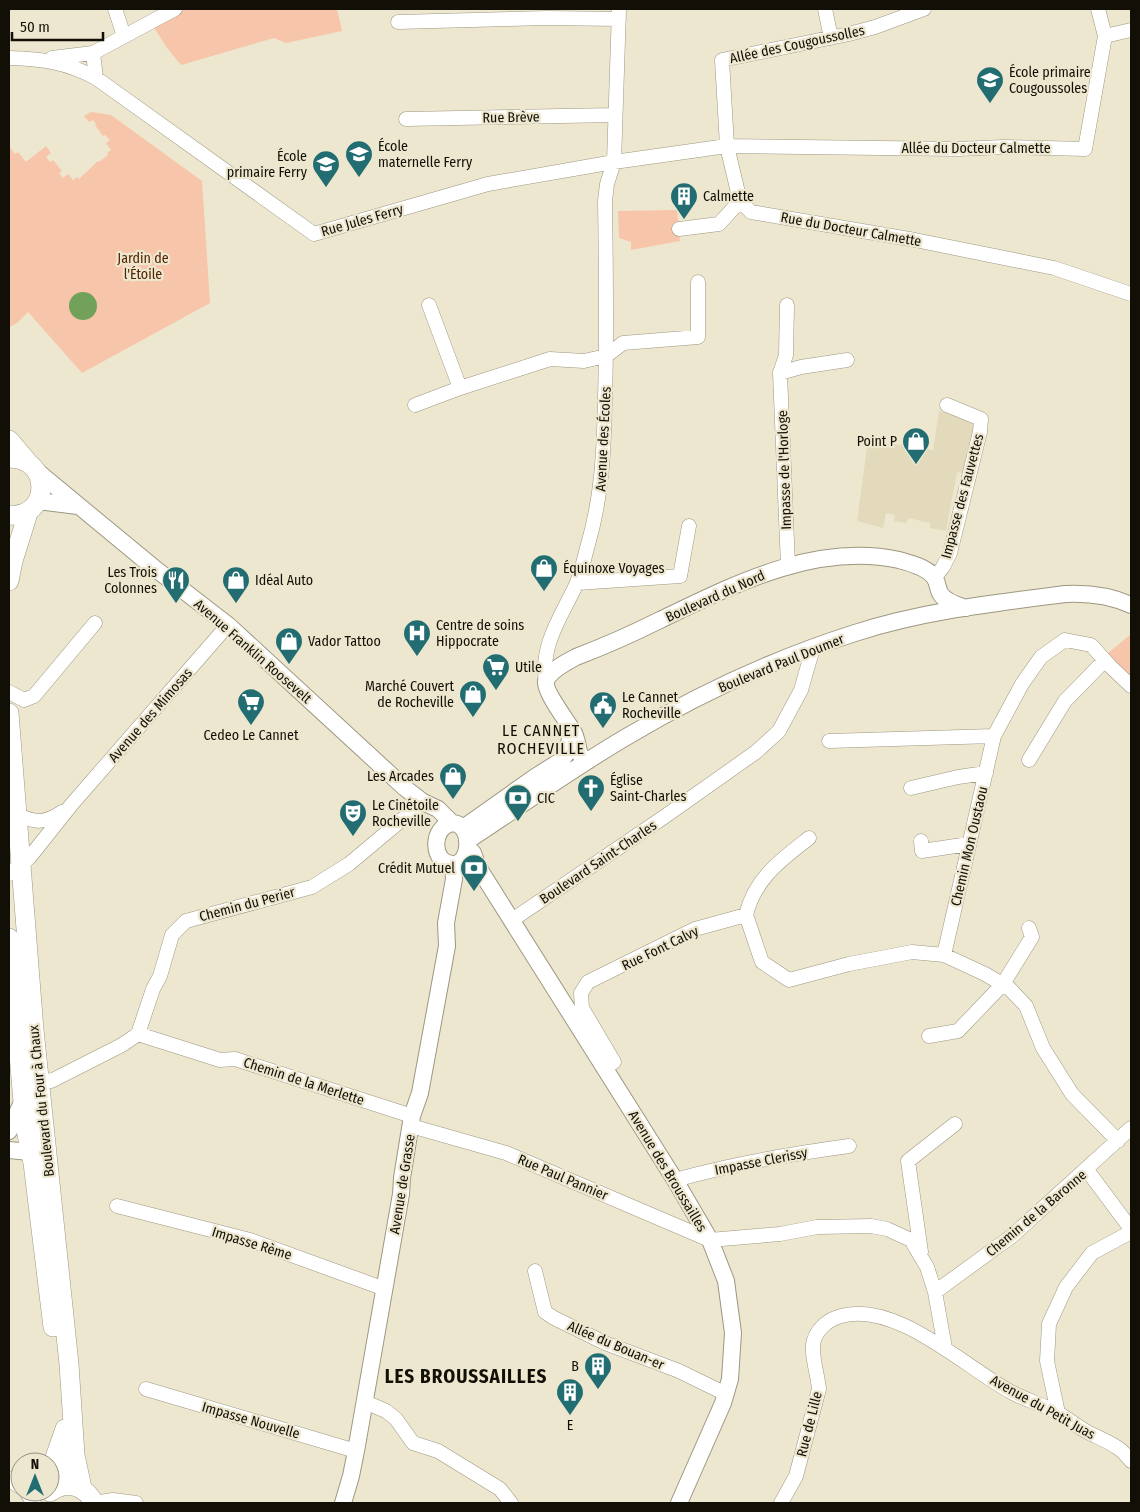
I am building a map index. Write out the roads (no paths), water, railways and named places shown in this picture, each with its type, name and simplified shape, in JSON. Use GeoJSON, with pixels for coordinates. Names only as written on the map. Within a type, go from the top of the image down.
{"type":"FeatureCollection","features":[{"type":"Feature","properties":{"kind":"main road","name":"Avenue Franklin Roosevelt"},"geometry":{"type":"LineString","coordinates":[[9,440],[25,464]]}},
{"type":"Feature","properties":{"kind":"main road"},"geometry":{"type":"LineString","coordinates":[[9,581],[13,561],[34,505],[41,492],[41,482],[25,464]]}},
{"type":"Feature","properties":{"kind":"main road"},"geometry":{"type":"LineString","coordinates":[[9,515],[21,514],[34,505]]}},
{"type":"Feature","properties":{"kind":"main road","name":"Boulevard du Four à Chaux"},"geometry":{"type":"LineString","coordinates":[[9,713],[19,865],[40,1079],[38,1155],[69,1364],[76,1455],[60,1484]]}},
{"type":"Feature","properties":{"kind":"main road","name":"Boulevard du Four à Chaux"},"geometry":{"type":"LineString","coordinates":[[9,938],[23,1100],[16,1127],[38,1155]]}},
{"type":"Feature","properties":{"kind":"main road"},"geometry":{"type":"LineString","coordinates":[[23,1100],[31,1087],[28,1043],[34,1030]]}},
{"type":"Feature","properties":{"kind":"main road","name":"Boulevard du Four à Chaux"},"geometry":{"type":"LineString","coordinates":[[38,1155],[33,1163],[50,1310],[63,1393],[60,1464]]}},
{"type":"Feature","properties":{"kind":"main road"},"geometry":{"type":"LineString","coordinates":[[60,1489],[91,1497],[94,1503]]}},
{"type":"Feature","properties":{"kind":"street"},"geometry":{"type":"LineString","coordinates":[[115,9],[124,36]]}},
{"type":"Feature","properties":{"kind":"street"},"geometry":{"type":"LineString","coordinates":[[41,59],[93,53],[175,9]]}},
{"type":"Feature","properties":{"kind":"street"},"geometry":{"type":"LineString","coordinates":[[825,9],[831,38]]}},
{"type":"Feature","properties":{"kind":"street","name":"Allée des Cougoussolles"},"geometry":{"type":"LineString","coordinates":[[727,146],[722,60],[831,38],[876,26],[924,9]]}},
{"type":"Feature","properties":{"kind":"street"},"geometry":{"type":"LineString","coordinates":[[1098,9],[1106,36],[1131,30]]}},
{"type":"Feature","properties":{"kind":"street"},"geometry":{"type":"LineString","coordinates":[[398,22],[619,14]]}},
{"type":"Feature","properties":{"kind":"street","name":"Avenue des Écoles"},"geometry":{"type":"LineString","coordinates":[[588,761],[579,754],[576,737],[548,690],[545,664],[555,626],[577,583],[594,527],[603,468],[606,356],[605,201],[607,184],[614,162],[619,14]]}},
{"type":"Feature","properties":{"kind":"street","name":"Allée du Docteur Calmette"},"geometry":{"type":"LineString","coordinates":[[727,146],[958,149],[1004,146],[1086,148],[1106,36]]}},
{"type":"Feature","properties":{"kind":"street"},"geometry":{"type":"LineString","coordinates":[[93,53],[96,78]]}},
{"type":"Feature","properties":{"kind":"street","name":"Rue Jules Ferry"},"geometry":{"type":"LineString","coordinates":[[9,58],[41,59],[77,68],[96,78],[314,234],[488,184],[614,162]]}},
{"type":"Feature","properties":{"kind":"street","name":"Rue Brève"},"geometry":{"type":"LineString","coordinates":[[406,120],[615,115]]}},
{"type":"Feature","properties":{"kind":"street"},"geometry":{"type":"LineString","coordinates":[[614,162],[727,146],[740,201],[720,224],[679,229]]}},
{"type":"Feature","properties":{"kind":"street","name":"Rue du Docteur Calmette"},"geometry":{"type":"LineString","coordinates":[[740,201],[751,212],[915,240],[1054,268],[1131,294]]}},
{"type":"Feature","properties":{"kind":"street"},"geometry":{"type":"LineString","coordinates":[[415,405],[460,388],[550,360],[584,361],[606,356],[623,343],[698,338],[698,282]]}},
{"type":"Feature","properties":{"kind":"street"},"geometry":{"type":"LineString","coordinates":[[429,305],[460,388]]}},
{"type":"Feature","properties":{"kind":"street","name":"Impasse de l'Horloge"},"geometry":{"type":"LineString","coordinates":[[788,305],[786,355],[780,373],[788,566]]}},
{"type":"Feature","properties":{"kind":"street"},"geometry":{"type":"LineString","coordinates":[[780,373],[801,367],[847,360]]}},
{"type":"Feature","properties":{"kind":"street","name":"Impasse des Fauvettes"},"geometry":{"type":"LineString","coordinates":[[935,577],[950,553],[980,432],[981,419],[947,405]]}},
{"type":"Feature","properties":{"kind":"street","name":"Avenue Franklin Roosevelt"},"geometry":{"type":"LineString","coordinates":[[25,464],[228,625],[405,788],[423,802],[438,809],[457,842]]}},
{"type":"Feature","properties":{"kind":"street"},"geometry":{"type":"LineString","coordinates":[[34,505],[78,506]]}},
{"type":"Feature","properties":{"kind":"street"},"geometry":{"type":"LineString","coordinates":[[577,583],[680,576],[689,526]]}},
{"type":"Feature","properties":{"kind":"street","name":"Boulevard du Nord"},"geometry":{"type":"LineString","coordinates":[[546,681],[549,676],[567,662],[636,632],[725,588],[788,566],[826,558],[876,556],[900,560],[919,566],[935,577]]}},
{"type":"Feature","properties":{"kind":"street"},"geometry":{"type":"LineString","coordinates":[[935,577],[940,593],[949,602],[966,608]]}},
{"type":"Feature","properties":{"kind":"street"},"geometry":{"type":"LineString","coordinates":[[915,617],[932,606],[940,593]]}},
{"type":"Feature","properties":{"kind":"street","name":"Boulevard Paul Doumer"},"geometry":{"type":"LineString","coordinates":[[457,842],[628,736],[682,706],[749,674],[854,633],[915,617],[966,608],[1083,594],[1104,596],[1131,606]]}},
{"type":"Feature","properties":{"kind":"street"},"geometry":{"type":"LineString","coordinates":[[9,692],[24,700],[34,696],[95,623]]}},
{"type":"Feature","properties":{"kind":"street","name":"Avenue des Mimosas"},"geometry":{"type":"LineString","coordinates":[[19,865],[228,625]]}},
{"type":"Feature","properties":{"kind":"street"},"geometry":{"type":"LineString","coordinates":[[551,639],[556,657],[567,662]]}},
{"type":"Feature","properties":{"kind":"street","name":"Chemin Mon Oustaou"},"geometry":{"type":"LineString","coordinates":[[944,955],[994,736],[1022,684],[1041,657],[1065,640],[1091,645],[1131,686]]}},
{"type":"Feature","properties":{"kind":"street","name":"Boulevard Saint-Charles"},"geometry":{"type":"LineString","coordinates":[[512,920],[756,752],[779,731],[791,710],[801,690],[813,648]]}},
{"type":"Feature","properties":{"kind":"street"},"geometry":{"type":"LineString","coordinates":[[1029,760],[1065,701],[1105,660]]}},
{"type":"Feature","properties":{"kind":"street"},"geometry":{"type":"LineString","coordinates":[[457,842],[562,760],[568,751],[572,729]]}},
{"type":"Feature","properties":{"kind":"street"},"geometry":{"type":"LineString","coordinates":[[829,741],[994,736]]}},
{"type":"Feature","properties":{"kind":"street"},"geometry":{"type":"LineString","coordinates":[[911,788],[958,777],[986,773]]}},
{"type":"Feature","properties":{"kind":"street","name":"Chemin du Perier"},"geometry":{"type":"LineString","coordinates":[[138,1034],[153,989],[160,976],[172,936],[186,921],[312,887],[349,864],[423,802]]}},
{"type":"Feature","properties":{"kind":"street","name":"Avenue des Mimosas"},"geometry":{"type":"LineString","coordinates":[[16,814],[32,821],[50,820],[72,804]]}},
{"type":"Feature","properties":{"kind":"street"},"geometry":{"type":"LineString","coordinates":[[809,838],[784,857],[764,877],[749,901],[746,915],[762,962],[788,980],[849,964],[912,952],[944,955],[1003,984],[1026,1006],[1043,1048],[1072,1094],[1118,1141]]}},
{"type":"Feature","properties":{"kind":"street","name":"Avenue des Broussailles"},"geometry":{"type":"LineString","coordinates":[[457,842],[473,853],[478,867],[675,1180],[710,1240],[726,1281],[733,1333],[730,1380],[726,1394],[679,1503]]}},
{"type":"Feature","properties":{"kind":"street","name":"Avenue de Grasse"},"geometry":{"type":"LineString","coordinates":[[342,1503],[351,1476],[356,1451],[401,1194],[411,1121],[420,1093],[447,946],[446,923],[454,879],[457,842]]}},
{"type":"Feature","properties":{"kind":"street"},"geometry":{"type":"LineString","coordinates":[[922,850],[969,844]]}},
{"type":"Feature","properties":{"kind":"street","name":"Rue Font Calvy"},"geometry":{"type":"LineString","coordinates":[[605,1068],[614,1062],[582,1008],[581,993],[588,982],[695,929],[746,915]]}},
{"type":"Feature","properties":{"kind":"street"},"geometry":{"type":"LineString","coordinates":[[930,1036],[958,1031],[1003,984],[1032,938],[1029,928]]}},
{"type":"Feature","properties":{"kind":"street"},"geometry":{"type":"LineString","coordinates":[[40,1079],[51,1081],[122,1045],[138,1034]]}},
{"type":"Feature","properties":{"kind":"street","name":"Chemin de la Merlette"},"geometry":{"type":"LineString","coordinates":[[138,1034],[220,1060],[235,1059],[411,1121]]}},
{"type":"Feature","properties":{"kind":"street","name":"Rue Paul Pannier"},"geometry":{"type":"LineString","coordinates":[[411,1121],[506,1153],[710,1240]]}},
{"type":"Feature","properties":{"kind":"street"},"geometry":{"type":"LineString","coordinates":[[922,1259],[908,1161],[955,1124]]}},
{"type":"Feature","properties":{"kind":"street","name":"Chemin de la Baronne"},"geometry":{"type":"LineString","coordinates":[[935,1292],[1012,1236],[1087,1170],[1131,1128]]}},
{"type":"Feature","properties":{"kind":"street","name":"Impasse Clerissy"},"geometry":{"type":"LineString","coordinates":[[675,1180],[721,1167],[849,1146]]}},
{"type":"Feature","properties":{"kind":"street"},"geometry":{"type":"LineString","coordinates":[[9,1150],[38,1155]]}},
{"type":"Feature","properties":{"kind":"street"},"geometry":{"type":"LineString","coordinates":[[1058,1413],[1048,1360],[1049,1324],[1066,1287],[1092,1253],[1131,1230],[1087,1170]]}},
{"type":"Feature","properties":{"kind":"street","name":"Impasse Rème"},"geometry":{"type":"LineString","coordinates":[[117,1206],[250,1240],[385,1289]]}},
{"type":"Feature","properties":{"kind":"street"},"geometry":{"type":"LineString","coordinates":[[710,1240],[780,1234],[817,1227],[871,1226],[887,1229],[910,1240],[927,1267],[935,1292],[945,1348]]}},
{"type":"Feature","properties":{"kind":"street","name":"Allée du Bouan-er"},"geometry":{"type":"LineString","coordinates":[[535,1272],[545,1312],[554,1318],[605,1343],[679,1371],[726,1394]]}},
{"type":"Feature","properties":{"kind":"street","name":"Rue de Lille"},"geometry":{"type":"LineString","coordinates":[[781,1503],[796,1476],[819,1389],[818,1374],[813,1361],[814,1341],[831,1318],[846,1314],[876,1315],[906,1327],[945,1348]]}},
{"type":"Feature","properties":{"kind":"street","name":"Avenue du Petit Juas"},"geometry":{"type":"LineString","coordinates":[[945,1348],[1012,1393],[1058,1413],[1087,1432],[1118,1448],[1131,1461]]}},
{"type":"Feature","properties":{"kind":"street","name":"Impasse Nouvelle"},"geometry":{"type":"LineString","coordinates":[[146,1389],[356,1451]]}},
{"type":"Feature","properties":{"kind":"street"},"geometry":{"type":"LineString","coordinates":[[365,1402],[386,1411],[396,1419],[413,1443],[438,1451],[500,1489],[511,1503]]}},
{"type":"Feature","properties":{"kind":"street"},"geometry":{"type":"LineString","coordinates":[[54,1452],[63,1427]]}},
{"type":"Feature","properties":{"kind":"street"},"geometry":{"type":"LineString","coordinates":[[94,1503],[114,1500],[136,1503]]}},
{"type":"Feature","properties":{"kind":"place","name":"École primaire Cougoussoles"},"geometry":{"type":"Point","coordinates":[990,104]}},
{"type":"Feature","properties":{"kind":"place","name":"École maternelle Ferry"},"geometry":{"type":"Point","coordinates":[359,178]}},
{"type":"Feature","properties":{"kind":"place","name":"École primaire Ferry"},"geometry":{"type":"Point","coordinates":[326,188]}},
{"type":"Feature","properties":{"kind":"place","name":"Calmette"},"geometry":{"type":"Point","coordinates":[684,220]}},
{"type":"Feature","properties":{"kind":"place","name":"Point P"},"geometry":{"type":"Point","coordinates":[916,465]}},
{"type":"Feature","properties":{"kind":"place","name":"Équinoxe Voyages"},"geometry":{"type":"Point","coordinates":[544,592]}},
{"type":"Feature","properties":{"kind":"place","name":"Les Trois Colonnes"},"geometry":{"type":"Point","coordinates":[176,604]}},
{"type":"Feature","properties":{"kind":"place","name":"Idéal Auto"},"geometry":{"type":"Point","coordinates":[236,604]}},
{"type":"Feature","properties":{"kind":"place","name":"Centre de soins Hippocrate"},"geometry":{"type":"Point","coordinates":[417,657]}},
{"type":"Feature","properties":{"kind":"place","name":"Vador Tattoo"},"geometry":{"type":"Point","coordinates":[289,665]}},
{"type":"Feature","properties":{"kind":"place","name":"Utile"},"geometry":{"type":"Point","coordinates":[496,691]}},
{"type":"Feature","properties":{"kind":"place","name":"Marché Couvert de Rocheville"},"geometry":{"type":"Point","coordinates":[473,718]}},
{"type":"Feature","properties":{"kind":"place","name":"Cedeo Le Cannet"},"geometry":{"type":"Point","coordinates":[251,726]}},
{"type":"Feature","properties":{"kind":"place","name":"Le Cannet Rocheville"},"geometry":{"type":"Point","coordinates":[603,729]}},
{"type":"Feature","properties":{"kind":"place","name":"Les Arcades"},"geometry":{"type":"Point","coordinates":[453,800]}},
{"type":"Feature","properties":{"kind":"place","name":"Église Saint-Charles"},"geometry":{"type":"Point","coordinates":[591,812]}},
{"type":"Feature","properties":{"kind":"place","name":"CIC"},"geometry":{"type":"Point","coordinates":[518,822]}},
{"type":"Feature","properties":{"kind":"place","name":"Le Cinétoile Rocheville"},"geometry":{"type":"Point","coordinates":[353,837]}},
{"type":"Feature","properties":{"kind":"place","name":"Crédit Mutuel"},"geometry":{"type":"Point","coordinates":[474,892]}},
{"type":"Feature","properties":{"kind":"place","name":"B"},"geometry":{"type":"Point","coordinates":[598,1390]}},
{"type":"Feature","properties":{"kind":"place","name":"E"},"geometry":{"type":"Point","coordinates":[570,1416]}},
{"type":"Feature","properties":{"kind":"district","name":"LE CANNET ROCHEVILLE"},"geometry":{"type":"Point","coordinates":[541,739]}},
{"type":"Feature","properties":{"kind":"district","name":"LES BROUSSAILLES"},"geometry":{"type":"Point","coordinates":[466,1376]}},
{"type":"Feature","properties":{"kind":"park label","name":"Jardin de l'Étoile"},"geometry":{"type":"Point","coordinates":[143,266]}}]}
